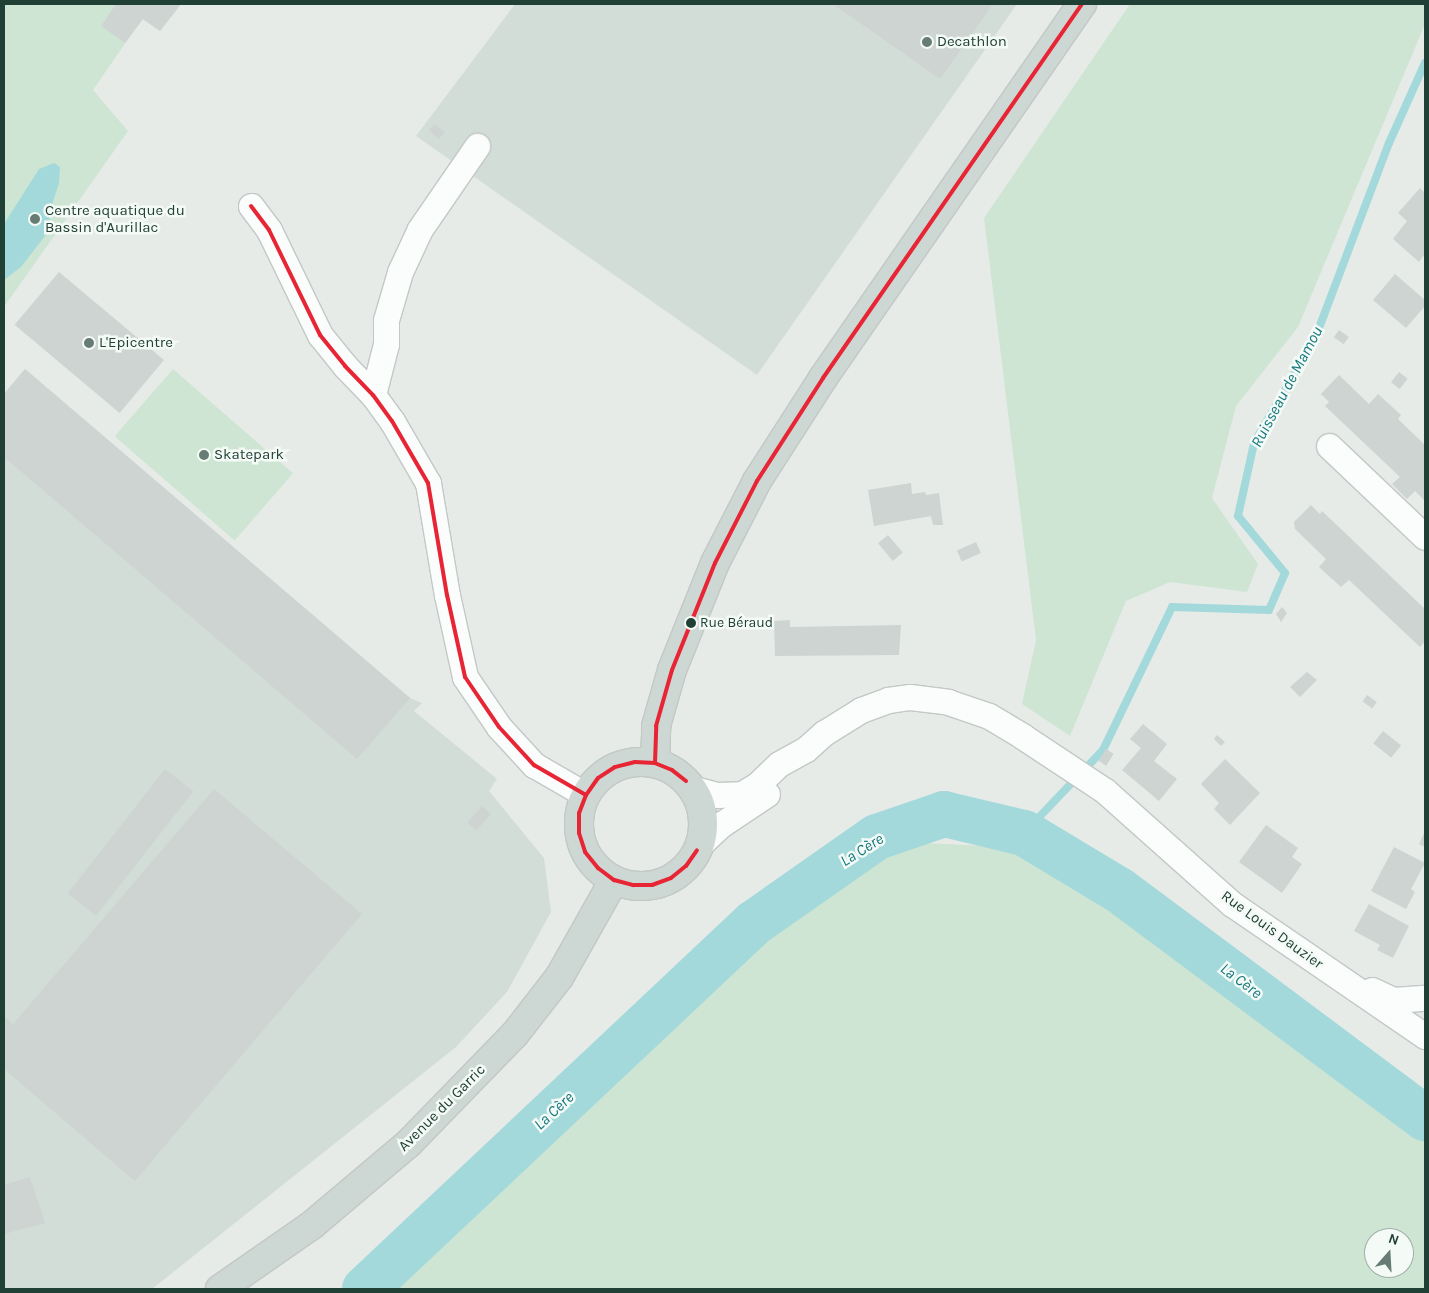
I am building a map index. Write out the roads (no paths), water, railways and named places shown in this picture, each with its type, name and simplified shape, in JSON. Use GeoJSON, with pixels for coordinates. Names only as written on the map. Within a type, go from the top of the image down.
{"type":"FeatureCollection","features":[{"type":"Feature","properties":{"kind":"main road"},"geometry":{"type":"LineString","coordinates":[[655,763],[656,726],[672,670],[715,563],[757,480],[828,370],[1082,4]]}},
{"type":"Feature","properties":{"kind":"main road"},"geometry":{"type":"LineString","coordinates":[[635,762],[655,763],[672,770],[691,788],[702,813],[703,831],[698,846],[686,866],[671,878],[652,885],[633,885],[614,880],[598,868],[586,852],[579,833],[579,813],[586,794],[598,778],[614,767],[635,762]]}},
{"type":"Feature","properties":{"kind":"main road","name":"Avenue du Garric"},"geometry":{"type":"LineString","coordinates":[[220,1289],[312,1225],[408,1144],[515,1034],[560,976],[614,880]]}},
{"type":"Feature","properties":{"kind":"street"},"geometry":{"type":"LineString","coordinates":[[373,395],[386,344],[386,320],[400,272],[420,230],[477,146]]}},
{"type":"Feature","properties":{"kind":"street"},"geometry":{"type":"LineString","coordinates":[[250,206],[268,230],[320,335],[345,366],[373,395],[392,421],[428,483],[447,595],[465,677],[499,727],[534,765],[586,794]]}},
{"type":"Feature","properties":{"kind":"street"},"geometry":{"type":"LineString","coordinates":[[1328,446],[1425,537]]}},
{"type":"Feature","properties":{"kind":"street","name":"Rue Louis Dauzier"},"geometry":{"type":"LineString","coordinates":[[806,749],[824,733],[860,710],[888,700],[910,697],[948,702],[989,716],[1048,752],[1105,791],[1232,904],[1425,1036]]}},
{"type":"Feature","properties":{"kind":"street"},"geometry":{"type":"LineString","coordinates":[[691,788],[717,795],[742,794],[757,785],[779,764],[806,749]]}},
{"type":"Feature","properties":{"kind":"street"},"geometry":{"type":"LineString","coordinates":[[698,846],[722,824],[771,792],[790,773],[806,749]]}},
{"type":"Feature","properties":{"kind":"street"},"geometry":{"type":"LineString","coordinates":[[1320,965],[1393,1000],[1425,998]]}},
{"type":"Feature","properties":{"kind":"water"},"geometry":{"type":"Polygon","coordinates":[[[54,163],[60,167],[59,183],[51,208],[48,232],[21,267],[4,280],[4,224],[39,169],[54,163]]]}},
{"type":"Feature","properties":{"kind":"waterway","name":"Ruisseau de Mamou"},"geometry":{"type":"LineString","coordinates":[[1024,833],[1103,750],[1172,607],[1269,610],[1285,573],[1238,516],[1254,443],[1316,336],[1389,143],[1425,63]]}},
{"type":"Feature","properties":{"kind":"waterway","name":"La Cère"},"geometry":{"type":"LineString","coordinates":[[365,1289],[754,923],[877,837],[944,814],[1024,833],[1119,890],[1425,1118]]}},
{"type":"Feature","properties":{"kind":"place","name":"Decathlon"},"geometry":{"type":"Point","coordinates":[927,42]}},
{"type":"Feature","properties":{"kind":"place","name":"Centre aquatique du Bassin d'Aurillac"},"geometry":{"type":"Point","coordinates":[35,219]}},
{"type":"Feature","properties":{"kind":"place","name":"L'Epicentre"},"geometry":{"type":"Point","coordinates":[89,343]}},
{"type":"Feature","properties":{"kind":"place","name":"Skatepark"},"geometry":{"type":"Point","coordinates":[204,455]}},
{"type":"Feature","properties":{"kind":"place","name":"Rue Béraud"},"geometry":{"type":"Point","coordinates":[691,623]}}]}
